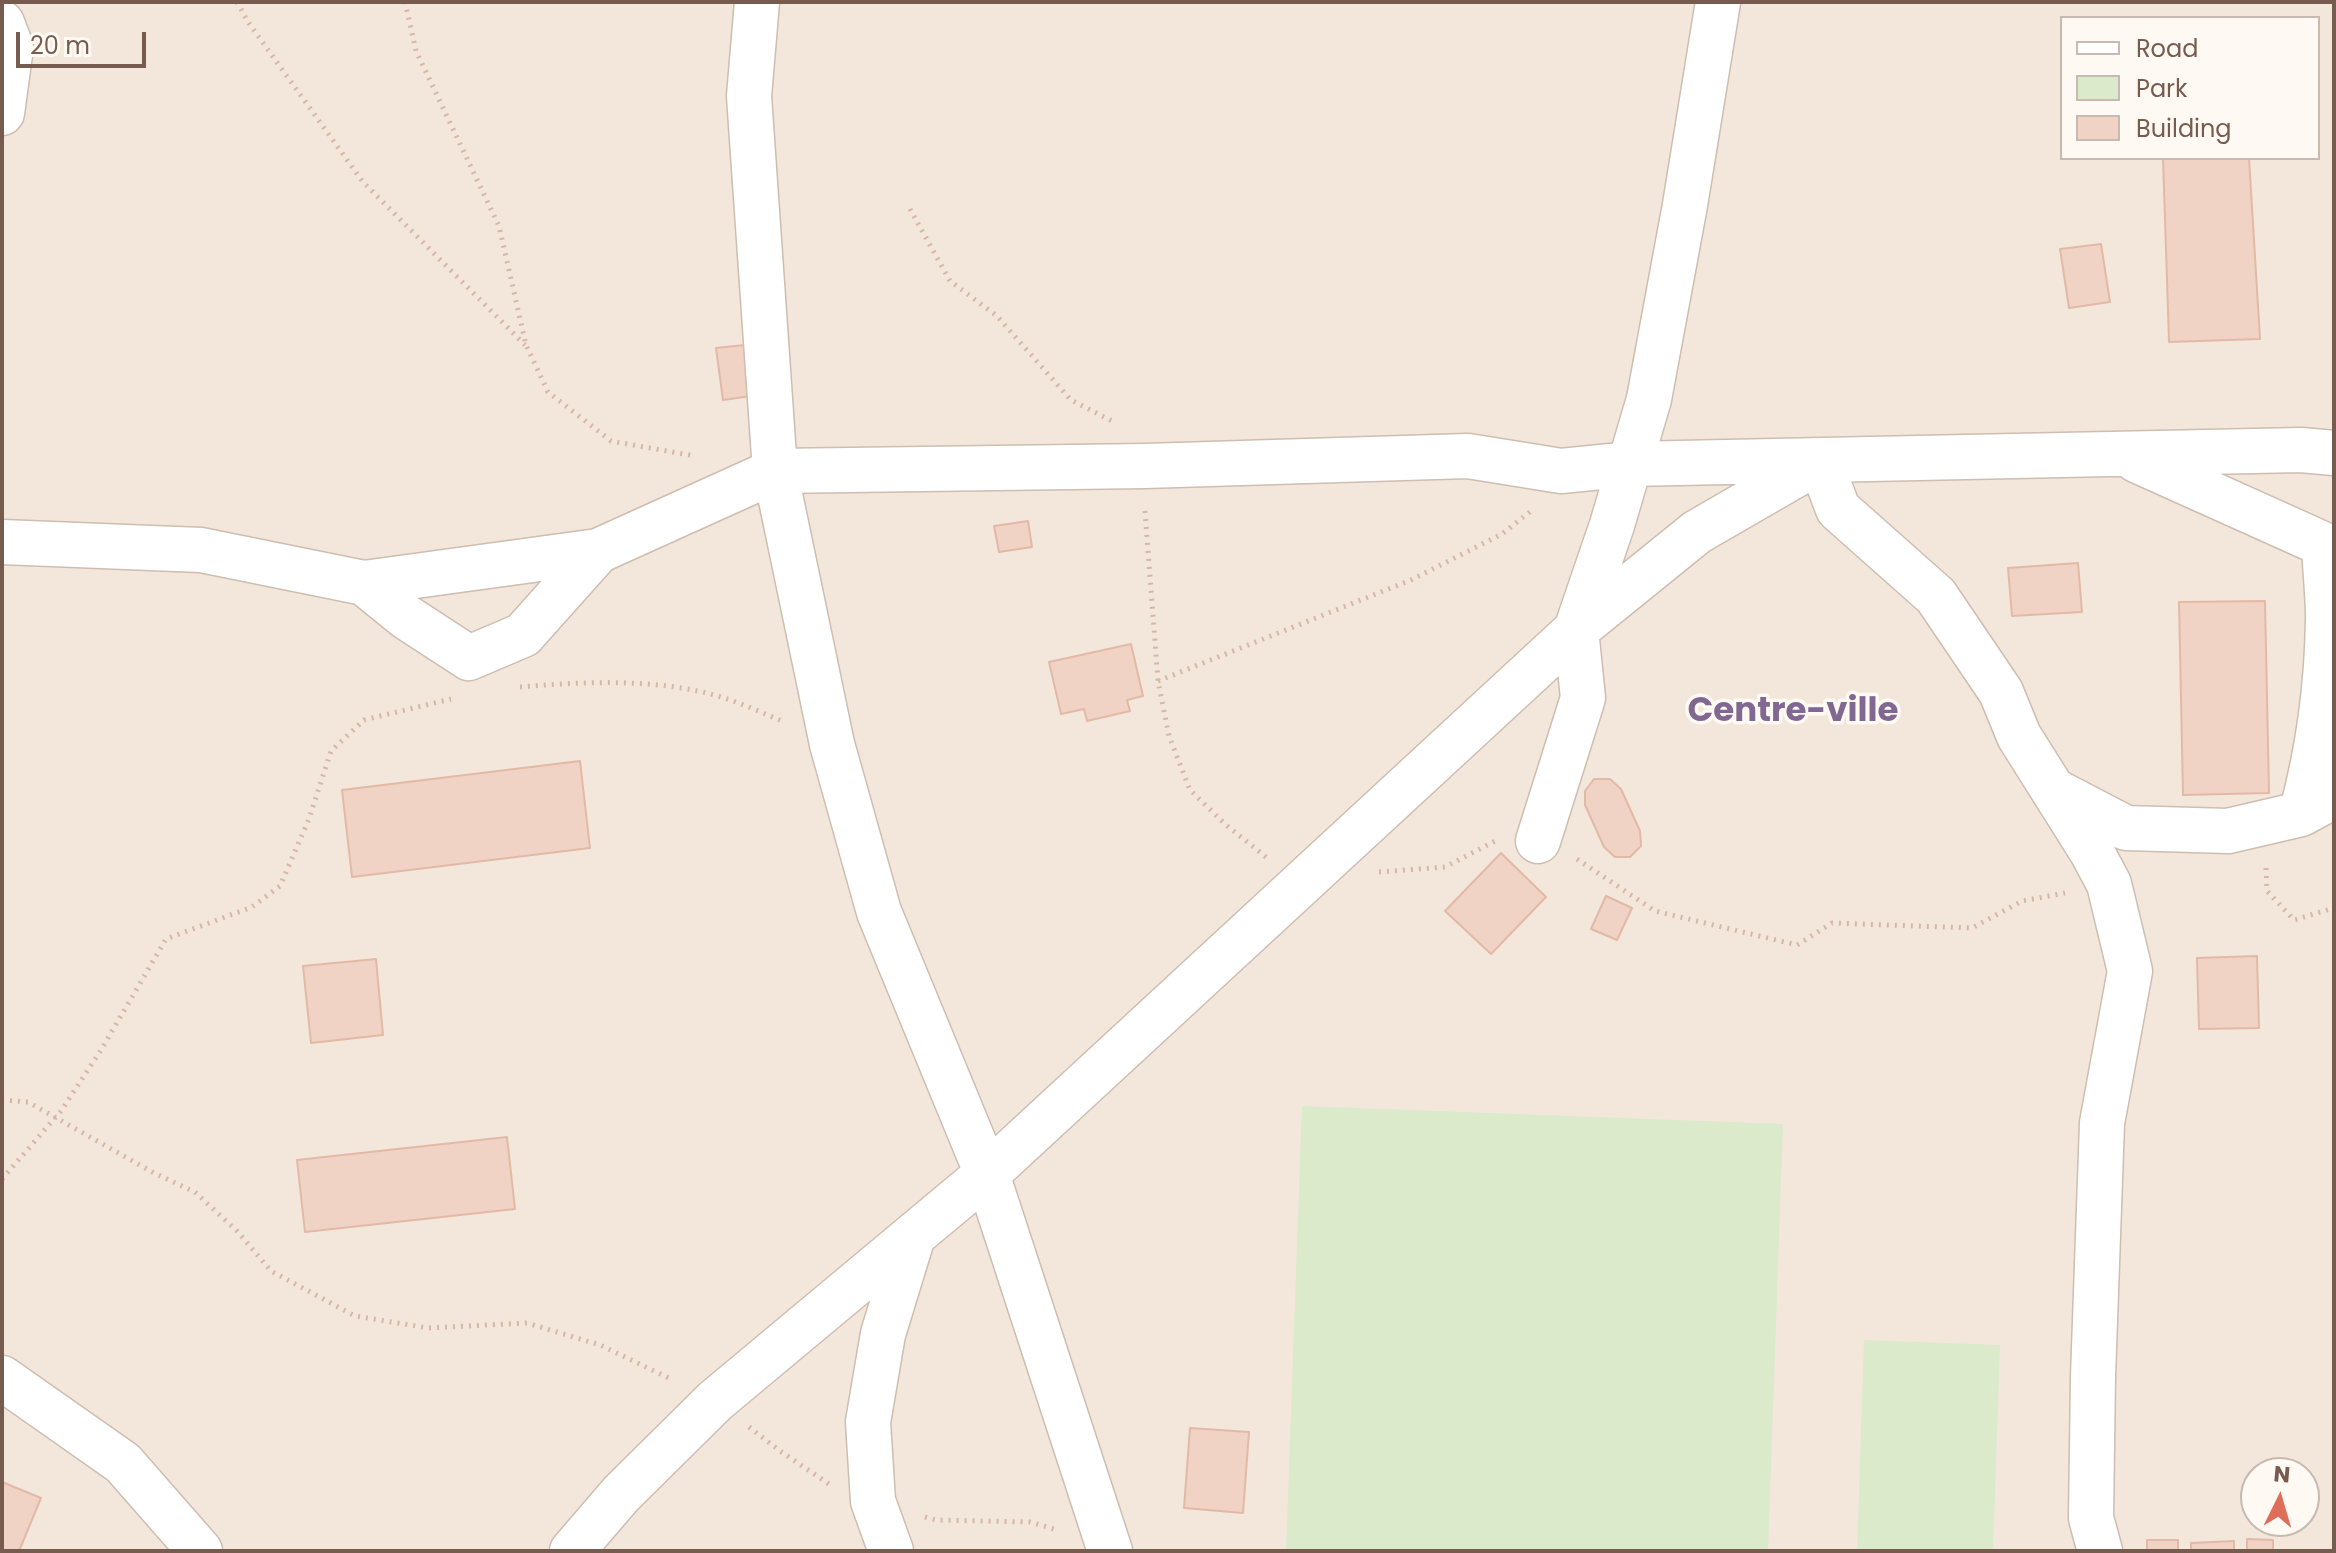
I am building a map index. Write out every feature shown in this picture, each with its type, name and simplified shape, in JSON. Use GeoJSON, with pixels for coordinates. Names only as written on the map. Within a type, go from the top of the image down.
{"type":"FeatureCollection","features":[{"type":"Feature","properties":{"kind":"street"},"geometry":{"type":"LineString","coordinates":[[757,2],[749,96],[775,471],[832,744],[879,912],[987,1174],[1109,1549]]}},
{"type":"Feature","properties":{"kind":"street"},"geometry":{"type":"LineString","coordinates":[[1538,841],[1583,698],[1576,630],[1631,464],[1649,399],[1718,2]]}},
{"type":"Feature","properties":{"kind":"street"},"geometry":{"type":"LineString","coordinates":[[2,23],[11,47],[2,113]]}},
{"type":"Feature","properties":{"kind":"street"},"geometry":{"type":"LineString","coordinates":[[2,542],[201,550],[364,583],[598,551],[775,471],[1145,466],[1468,456],[1561,471],[1631,464],[2301,450],[2334,453]]}},
{"type":"Feature","properties":{"kind":"street"},"geometry":{"type":"LineString","coordinates":[[2053,790],[2126,828],[2228,831],[2300,811],[2312,772],[2328,620],[2329,547],[2123,455]]}},
{"type":"Feature","properties":{"kind":"street"},"geometry":{"type":"LineString","coordinates":[[572,1551],[621,1494],[715,1401],[987,1174],[1576,630],[1697,532],[1820,461]]}},
{"type":"Feature","properties":{"kind":"street"},"geometry":{"type":"LineString","coordinates":[[1820,461],[1838,509],[1936,596],[2001,692],[2019,736],[2109,884],[2130,971],[2102,1123],[2091,1518],[2100,1551]]}},
{"type":"Feature","properties":{"kind":"street"},"geometry":{"type":"LineString","coordinates":[[364,583],[406,617],[469,658],[523,635],[598,551]]}},
{"type":"Feature","properties":{"kind":"street"},"geometry":{"type":"LineString","coordinates":[[891,1551],[873,1501],[868,1422],[883,1334],[913,1236]]}},
{"type":"Feature","properties":{"kind":"street"},"geometry":{"type":"LineString","coordinates":[[2,1378],[123,1463],[200,1551]]}},
{"type":"Feature","properties":{"kind":"path"},"geometry":{"type":"LineString","coordinates":[[237,2],[248,22],[363,182],[526,345]]}},
{"type":"Feature","properties":{"kind":"path"},"geometry":{"type":"LineString","coordinates":[[405,2],[416,51],[499,226],[526,345],[548,392],[611,441],[700,457]]}},
{"type":"Feature","properties":{"kind":"path"},"geometry":{"type":"LineString","coordinates":[[1158,681],[1411,580],[1502,534],[1584,468]]}},
{"type":"Feature","properties":{"kind":"path"},"geometry":{"type":"LineString","coordinates":[[512,688],[552,684],[640,684],[697,691],[741,703],[832,744]]}},
{"type":"Feature","properties":{"kind":"path"},"geometry":{"type":"LineString","coordinates":[[2,1179],[61,1111],[166,939],[252,907],[280,886],[309,819],[331,751],[364,720],[455,698]]}},
{"type":"Feature","properties":{"kind":"path"},"geometry":{"type":"LineString","coordinates":[[2300,811],[2267,891],[2294,920],[2334,908]]}},
{"type":"Feature","properties":{"kind":"path"},"geometry":{"type":"LineString","coordinates":[[2,1100],[28,1102],[154,1173],[195,1192],[237,1231],[271,1271],[355,1316],[428,1328],[527,1323],[600,1345],[715,1401],[780,1451],[841,1491],[936,1520],[1030,1522],[1109,1549]]}},
{"type":"Feature","properties":{"kind":"shaded area"},"geometry":{"type":"Polygon","coordinates":[[[2,2],[2334,2],[2334,1551],[2,1551],[2,2]]]}},
{"type":"Feature","properties":{"kind":"green space"},"geometry":{"type":"Polygon","coordinates":[[[1302,1106],[1783,1124],[1768,1551],[1286,1551],[1302,1106]]]}},
{"type":"Feature","properties":{"kind":"green space"},"geometry":{"type":"Polygon","coordinates":[[[1864,1340],[2000,1345],[1993,1551],[1857,1551],[1864,1340]]]}},
{"type":"Feature","properties":{"kind":"building"},"geometry":{"type":"Polygon","coordinates":[[[2163,160],[2249,160],[2260,339],[2169,342],[2163,160]]]}},
{"type":"Feature","properties":{"kind":"building"},"geometry":{"type":"Polygon","coordinates":[[[2101,244],[2110,302],[2069,308],[2060,249],[2101,244]]]}},
{"type":"Feature","properties":{"kind":"building"},"geometry":{"type":"Polygon","coordinates":[[[745,345],[751,396],[723,400],[716,348],[745,345]]]}},
{"type":"Feature","properties":{"kind":"building"},"geometry":{"type":"Polygon","coordinates":[[[1028,521],[1032,547],[999,552],[994,526],[1028,521]]]}},
{"type":"Feature","properties":{"kind":"building"},"geometry":{"type":"Polygon","coordinates":[[[2078,563],[2082,612],[2012,616],[2008,568],[2078,563]]]}},
{"type":"Feature","properties":{"kind":"building"},"geometry":{"type":"Polygon","coordinates":[[[2265,601],[2269,793],[2183,795],[2179,602],[2265,601]]]}},
{"type":"Feature","properties":{"kind":"building"},"geometry":{"type":"Polygon","coordinates":[[[1131,644],[1143,696],[1127,700],[1130,711],[1087,721],[1084,709],[1061,714],[1049,662],[1131,644]]]}},
{"type":"Feature","properties":{"kind":"building"},"geometry":{"type":"Polygon","coordinates":[[[580,761],[590,848],[352,877],[342,790],[580,761]]]}},
{"type":"Feature","properties":{"kind":"building"},"geometry":{"type":"Polygon","coordinates":[[[1594,779],[1610,779],[1621,789],[1640,831],[1641,846],[1630,857],[1615,857],[1604,847],[1585,805],[1585,791],[1594,779]]]}},
{"type":"Feature","properties":{"kind":"building"},"geometry":{"type":"Polygon","coordinates":[[[1501,853],[1546,897],[1491,954],[1445,911],[1501,853]]]}},
{"type":"Feature","properties":{"kind":"building"},"geometry":{"type":"Polygon","coordinates":[[[1606,896],[1632,908],[1617,940],[1591,929],[1606,896]]]}},
{"type":"Feature","properties":{"kind":"building"},"geometry":{"type":"Polygon","coordinates":[[[2257,956],[2259,1028],[2199,1029],[2197,958],[2257,956]]]}},
{"type":"Feature","properties":{"kind":"building"},"geometry":{"type":"Polygon","coordinates":[[[376,959],[383,1035],[311,1043],[303,966],[376,959]]]}},
{"type":"Feature","properties":{"kind":"building"},"geometry":{"type":"Polygon","coordinates":[[[507,1137],[515,1209],[305,1232],[297,1160],[507,1137]]]}},
{"type":"Feature","properties":{"kind":"building"},"geometry":{"type":"Polygon","coordinates":[[[1190,1428],[1249,1432],[1243,1513],[1184,1508],[1190,1428]]]}},
{"type":"Feature","properties":{"kind":"building"},"geometry":{"type":"Polygon","coordinates":[[[2,1482],[41,1498],[19,1551],[2,1551],[2,1482]]]}},
{"type":"Feature","properties":{"kind":"building"},"geometry":{"type":"Polygon","coordinates":[[[2247,1539],[2273,1540],[2273,1551],[2247,1551],[2247,1539]]]}},
{"type":"Feature","properties":{"kind":"building"},"geometry":{"type":"Polygon","coordinates":[[[2147,1540],[2178,1540],[2178,1551],[2147,1551],[2147,1540]]]}},
{"type":"Feature","properties":{"kind":"building"},"geometry":{"type":"Polygon","coordinates":[[[2234,1541],[2234,1551],[2191,1551],[2191,1543],[2234,1541]]]}},
{"type":"Feature","properties":{"kind":"district","name":"Centre-ville"},"geometry":{"type":"Point","coordinates":[1793,712]}}]}
